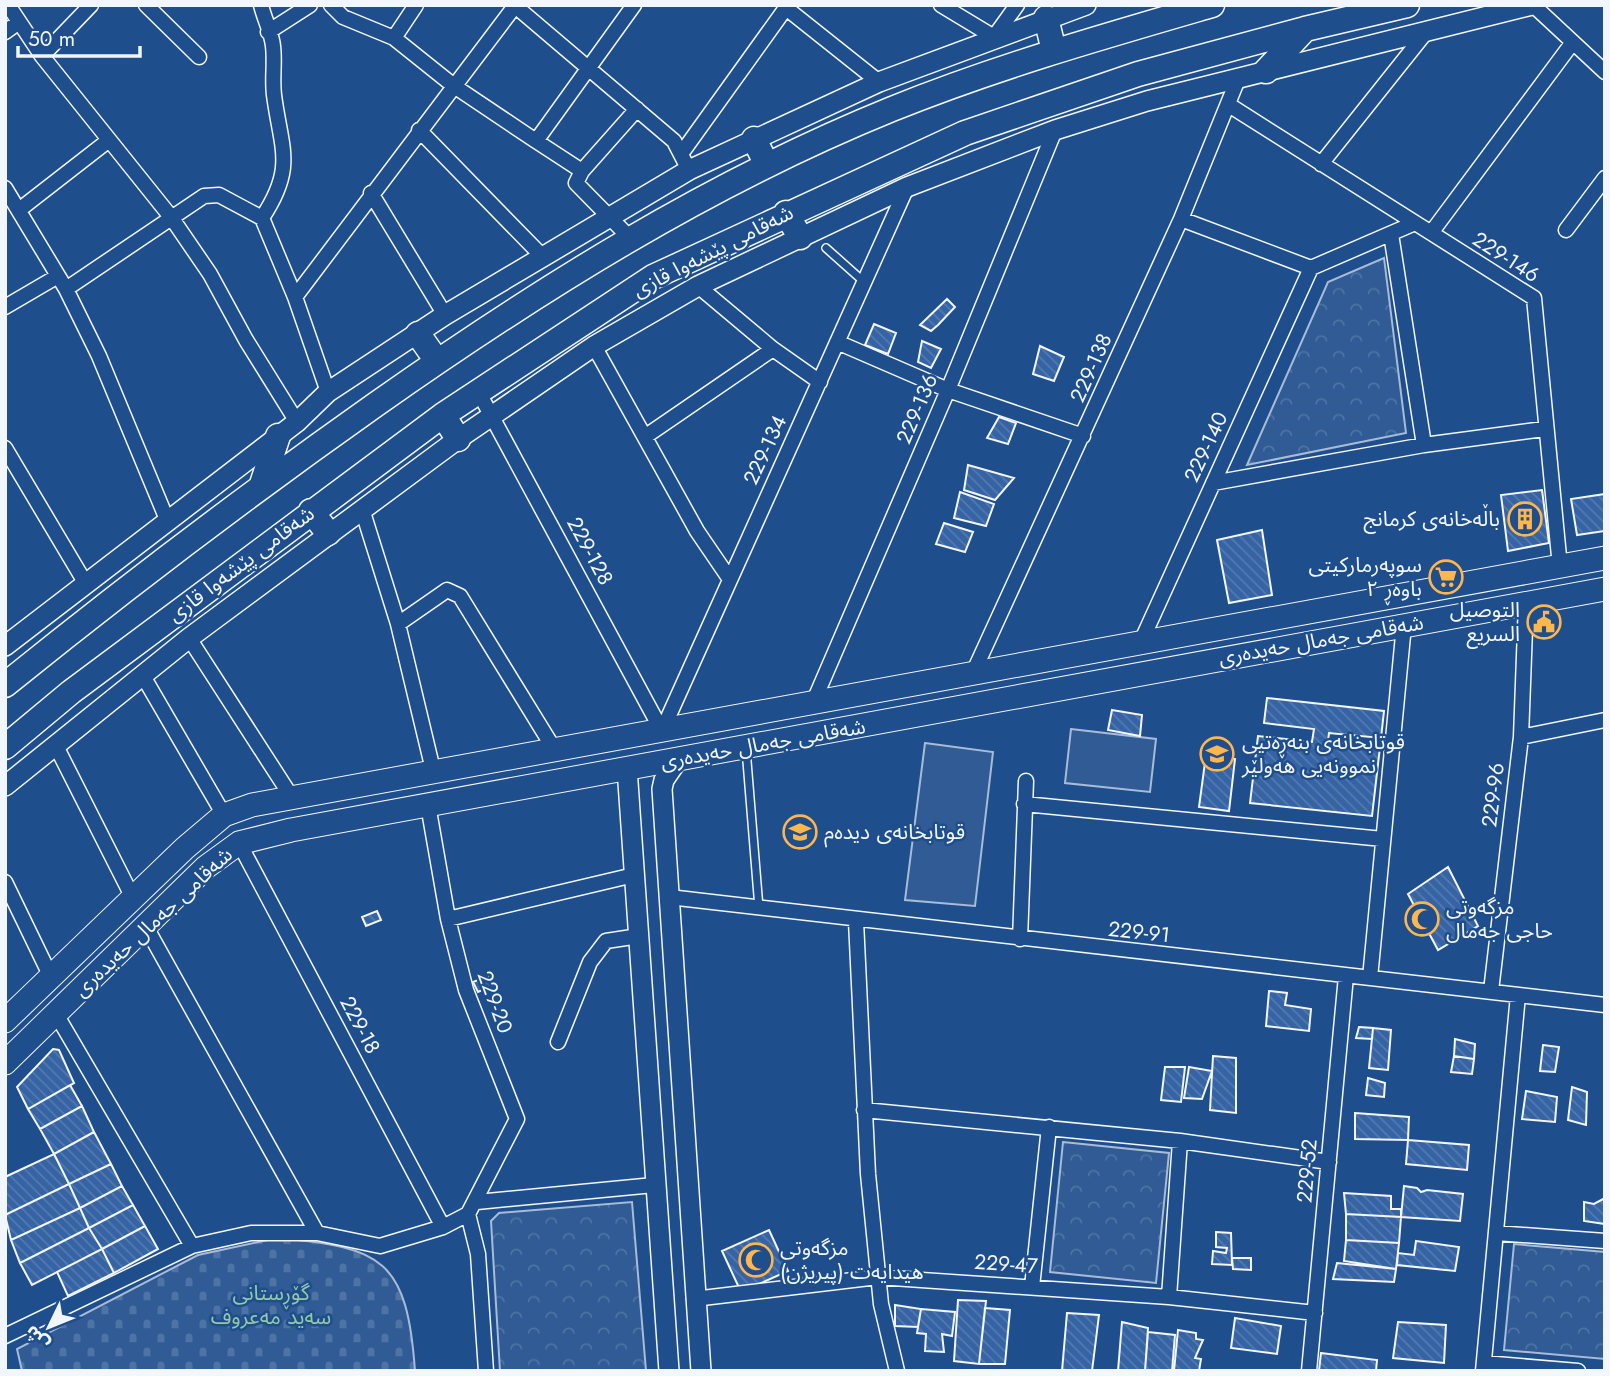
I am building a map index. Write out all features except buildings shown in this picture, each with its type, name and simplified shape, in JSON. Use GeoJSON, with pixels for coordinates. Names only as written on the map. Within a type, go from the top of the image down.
{"type":"FeatureCollection","features":[{"type":"Feature","properties":{"kind":"highway"},"geometry":{"type":"LineString","coordinates":[[5,685],[262,484],[484,328],[630,238],[767,166],[892,109],[1054,51],[1212,5]]}},
{"type":"Feature","properties":{"kind":"highway","name":"شەقامی پێشەوا قازی"},"geometry":{"type":"LineString","coordinates":[[5,747],[71,692],[443,415],[653,277],[786,213],[965,133],[1138,74],[1407,5]]}},
{"type":"Feature","properties":{"kind":"highway"},"geometry":{"type":"LineString","coordinates":[[1045,18],[1054,51]]}},
{"type":"Feature","properties":{"kind":"highway"},"geometry":{"type":"LineString","coordinates":[[1266,71],[1305,29]]}},
{"type":"Feature","properties":{"kind":"highway"},"geometry":{"type":"LineString","coordinates":[[754,139],[767,166]]}},
{"type":"Feature","properties":{"kind":"highway"},"geometry":{"type":"LineString","coordinates":[[786,213],[800,237]]}},
{"type":"Feature","properties":{"kind":"highway"},"geometry":{"type":"LineString","coordinates":[[418,334],[437,361]]}},
{"type":"Feature","properties":{"kind":"highway"},"geometry":{"type":"LineString","coordinates":[[443,415],[458,439]]}},
{"type":"Feature","properties":{"kind":"highway"},"geometry":{"type":"LineString","coordinates":[[262,484],[288,429]]}},
{"type":"Feature","properties":{"kind":"highway"},"geometry":{"type":"LineString","coordinates":[[311,511],[328,533]]}},
{"type":"Feature","properties":{"kind":"main road","name":"شەقامی جەمال حەیدەری"},"geometry":{"type":"LineString","coordinates":[[5,1021],[224,815],[291,796],[556,752],[974,671],[1140,644],[1605,558]]}},
{"type":"Feature","properties":{"kind":"main road","name":"شەقامی جەمال حەیدەری"},"geometry":{"type":"LineString","coordinates":[[5,1063],[206,867],[239,843],[290,830],[679,758],[746,749],[1605,589]]}},
{"type":"Feature","properties":{"kind":"main road"},"geometry":{"type":"LineString","coordinates":[[89,941],[109,963]]}},
{"type":"Feature","properties":{"kind":"street"},"geometry":{"type":"LineString","coordinates":[[8,5],[41,56],[171,217],[210,274],[246,340],[288,429]]}},
{"type":"Feature","properties":{"kind":"street"},"geometry":{"type":"LineString","coordinates":[[41,56],[91,5]]}},
{"type":"Feature","properties":{"kind":"street"},"geometry":{"type":"LineString","coordinates":[[146,5],[199,57]]}},
{"type":"Feature","properties":{"kind":"street"},"geometry":{"type":"LineString","coordinates":[[261,5],[274,44],[274,97],[282,129],[284,156],[278,194],[262,218]]}},
{"type":"Feature","properties":{"kind":"street"},"geometry":{"type":"LineString","coordinates":[[268,32],[310,5]]}},
{"type":"Feature","properties":{"kind":"street"},"geometry":{"type":"LineString","coordinates":[[331,5],[343,17],[394,38],[454,86],[582,172]]}},
{"type":"Feature","properties":{"kind":"street"},"geometry":{"type":"LineString","coordinates":[[394,38],[416,5]]}},
{"type":"Feature","properties":{"kind":"street"},"geometry":{"type":"LineString","coordinates":[[536,141],[586,68],[634,5]]}},
{"type":"Feature","properties":{"kind":"street"},"geometry":{"type":"LineString","coordinates":[[941,5],[994,37]]}},
{"type":"Feature","properties":{"kind":"street"},"geometry":{"type":"LineString","coordinates":[[994,37],[1017,5]]}},
{"type":"Feature","properties":{"kind":"street"},"geometry":{"type":"LineString","coordinates":[[5,646],[288,429],[328,392],[445,315],[609,215],[685,162],[754,139],[879,82],[1045,18],[1086,5]]}},
{"type":"Feature","properties":{"kind":"street"},"geometry":{"type":"LineString","coordinates":[[5,786],[189,638],[328,533],[493,414],[594,346],[698,286],[906,187],[1055,130],[1147,101],[1532,5],[1605,72]]}},
{"type":"Feature","properties":{"kind":"street"},"geometry":{"type":"LineString","coordinates":[[295,297],[514,6],[674,142],[685,162]]}},
{"type":"Feature","properties":{"kind":"street"},"geometry":{"type":"LineString","coordinates":[[685,162],[787,7],[879,82]]}},
{"type":"Feature","properties":{"kind":"street"},"geometry":{"type":"LineString","coordinates":[[5,32],[19,22]]}},
{"type":"Feature","properties":{"kind":"street"},"geometry":{"type":"LineString","coordinates":[[1321,164],[1427,31]]}},
{"type":"Feature","properties":{"kind":"street"},"geometry":{"type":"LineString","coordinates":[[1431,233],[1573,41]]}},
{"type":"Feature","properties":{"kind":"street","name":"229-138"},"geometry":{"type":"LineString","coordinates":[[974,671],[1181,219],[1238,79]]}},
{"type":"Feature","properties":{"kind":"street","name":"229-146"},"geometry":{"type":"LineString","coordinates":[[1229,105],[1534,298],[1544,429],[1560,567]]}},
{"type":"Feature","properties":{"kind":"street"},"geometry":{"type":"LineString","coordinates":[[630,238],[576,183],[582,172],[637,109]]}},
{"type":"Feature","properties":{"kind":"street"},"geometry":{"type":"LineString","coordinates":[[419,130],[541,255]]}},
{"type":"Feature","properties":{"kind":"street","name":"229-136"},"geometry":{"type":"LineString","coordinates":[[813,703],[948,390],[1055,130]]}},
{"type":"Feature","properties":{"kind":"street"},"geometry":{"type":"LineString","coordinates":[[19,210],[109,140]]}},
{"type":"Feature","properties":{"kind":"street"},"geometry":{"type":"LineString","coordinates":[[1566,230],[1605,178]]}},
{"type":"Feature","properties":{"kind":"street","name":"229-134"},"geometry":{"type":"LineString","coordinates":[[662,731],[906,187]]}},
{"type":"Feature","properties":{"kind":"street"},"geometry":{"type":"LineString","coordinates":[[5,188],[62,283],[99,356],[168,522]]}},
{"type":"Feature","properties":{"kind":"street"},"geometry":{"type":"LineString","coordinates":[[371,193],[445,315]]}},
{"type":"Feature","properties":{"kind":"street"},"geometry":{"type":"LineString","coordinates":[[5,307],[62,283],[212,194],[262,218],[295,297],[328,392]]}},
{"type":"Feature","properties":{"kind":"street"},"geometry":{"type":"LineString","coordinates":[[1181,219],[1311,268],[1415,223]]}},
{"type":"Feature","properties":{"kind":"street"},"geometry":{"type":"LineString","coordinates":[[1391,234],[1424,445]]}},
{"type":"Feature","properties":{"kind":"street","name":"229-140"},"geometry":{"type":"LineString","coordinates":[[1140,644],[1311,268]]}},
{"type":"Feature","properties":{"kind":"street"},"geometry":{"type":"LineString","coordinates":[[698,286],[773,349],[820,382]]}},
{"type":"Feature","properties":{"kind":"street"},"geometry":{"type":"LineString","coordinates":[[837,342],[948,390],[1083,436]]}},
{"type":"Feature","properties":{"kind":"street"},"geometry":{"type":"LineString","coordinates":[[594,346],[697,531],[729,578]]}},
{"type":"Feature","properties":{"kind":"street"},"geometry":{"type":"LineString","coordinates":[[646,436],[773,349]]}},
{"type":"Feature","properties":{"kind":"street","name":"229-128"},"geometry":{"type":"LineString","coordinates":[[478,391],[493,414],[662,731]]}},
{"type":"Feature","properties":{"kind":"street"},"geometry":{"type":"LineString","coordinates":[[1213,483],[1424,445],[1544,429]]}},
{"type":"Feature","properties":{"kind":"street"},"geometry":{"type":"LineString","coordinates":[[5,449],[86,584]]}},
{"type":"Feature","properties":{"kind":"street"},"geometry":{"type":"LineString","coordinates":[[362,509],[398,624],[434,774]]}},
{"type":"Feature","properties":{"kind":"street"},"geometry":{"type":"LineString","coordinates":[[398,624],[447,590],[460,596],[556,752]]}},
{"type":"Feature","properties":{"kind":"street","name":"229-96"},"geometry":{"type":"LineString","coordinates":[[1491,991],[1521,737],[1526,603]]}},
{"type":"Feature","properties":{"kind":"street"},"geometry":{"type":"LineString","coordinates":[[1370,978],[1404,625]]}},
{"type":"Feature","properties":{"kind":"street"},"geometry":{"type":"LineString","coordinates":[[189,638],[291,796]]}},
{"type":"Feature","properties":{"kind":"street"},"geometry":{"type":"LineString","coordinates":[[143,676],[224,815]]}},
{"type":"Feature","properties":{"kind":"street"},"geometry":{"type":"LineString","coordinates":[[1521,737],[1605,720]]}},
{"type":"Feature","properties":{"kind":"street"},"geometry":{"type":"LineString","coordinates":[[55,744],[133,898]]}},
{"type":"Feature","properties":{"kind":"street"},"geometry":{"type":"LineString","coordinates":[[679,758],[664,780],[664,822],[694,1299],[701,1371]]}},
{"type":"Feature","properties":{"kind":"street"},"geometry":{"type":"LineString","coordinates":[[627,768],[669,1371]]}},
{"type":"Feature","properties":{"kind":"street"},"geometry":{"type":"LineString","coordinates":[[1020,940],[1026,781]]}},
{"type":"Feature","properties":{"kind":"street"},"geometry":{"type":"LineString","coordinates":[[1024,804],[1383,839]]}},
{"type":"Feature","properties":{"kind":"street","name":"229-20"},"geometry":{"type":"LineString","coordinates":[[428,805],[448,919],[466,990],[517,1119],[472,1208]]}},
{"type":"Feature","properties":{"kind":"street"},"geometry":{"type":"LineString","coordinates":[[632,823],[640,812],[645,810],[653,811],[664,822]]}},
{"type":"Feature","properties":{"kind":"street","name":"229-18"},"geometry":{"type":"LineString","coordinates":[[239,843],[443,1227]]}},
{"type":"Feature","properties":{"kind":"street"},"geometry":{"type":"LineString","coordinates":[[448,919],[634,876]]}},
{"type":"Feature","properties":{"kind":"street"},"geometry":{"type":"LineString","coordinates":[[5,881],[51,977]]}},
{"type":"Feature","properties":{"kind":"street","name":"229-91"},"geometry":{"type":"LineString","coordinates":[[668,897],[1020,940],[1605,1005]]}},
{"type":"Feature","properties":{"kind":"street"},"geometry":{"type":"LineString","coordinates":[[856,921],[864,1110],[878,1277],[890,1352],[897,1371]]}},
{"type":"Feature","properties":{"kind":"street"},"geometry":{"type":"LineString","coordinates":[[146,927],[317,1233]]}},
{"type":"Feature","properties":{"kind":"street"},"geometry":{"type":"LineString","coordinates":[[558,1042],[590,962],[606,941],[639,936]]}},
{"type":"Feature","properties":{"kind":"street","name":"229-52"},"geometry":{"type":"LineString","coordinates":[[1309,1371],[1346,976]]}},
{"type":"Feature","properties":{"kind":"street"},"geometry":{"type":"LineString","coordinates":[[1518,995],[1484,1367],[1578,1371]]}},
{"type":"Feature","properties":{"kind":"street"},"geometry":{"type":"LineString","coordinates":[[56,1014],[192,1246]]}},
{"type":"Feature","properties":{"kind":"street"},"geometry":{"type":"LineString","coordinates":[[864,1110],[1180,1141],[1329,1163]]}},
{"type":"Feature","properties":{"kind":"street"},"geometry":{"type":"LineString","coordinates":[[1032,1287],[1049,1127]]}},
{"type":"Feature","properties":{"kind":"street"},"geometry":{"type":"LineString","coordinates":[[1169,1297],[1180,1141]]}},
{"type":"Feature","properties":{"kind":"street"},"geometry":{"type":"LineString","coordinates":[[653,1162],[686,1163]]}},
{"type":"Feature","properties":{"kind":"street"},"geometry":{"type":"LineString","coordinates":[[5,1336],[192,1246],[251,1233],[317,1233],[380,1246],[443,1227],[472,1208],[654,1185]]}},
{"type":"Feature","properties":{"kind":"street"},"geometry":{"type":"LineString","coordinates":[[472,1208],[486,1371]]}},
{"type":"Feature","properties":{"kind":"street"},"geometry":{"type":"LineString","coordinates":[[1496,1233],[1605,1241]]}},
{"type":"Feature","properties":{"kind":"street","name":"229-47"},"geometry":{"type":"LineString","coordinates":[[694,1299],[878,1277],[1169,1297],[1315,1313]]}},
{"type":"Feature","properties":{"kind":"lane"},"geometry":{"type":"LineString","coordinates":[[826,248],[863,281]]}},
{"type":"Feature","properties":{"kind":"lane"},"geometry":{"type":"LineString","coordinates":[[746,749],[760,909]]}},
{"type":"Feature","properties":{"kind":"green space"},"geometry":{"type":"Polygon","coordinates":[[[1384,258],[1406,433],[1247,465],[1328,282],[1384,258]]]}},
{"type":"Feature","properties":{"kind":"green space"},"geometry":{"type":"Polygon","coordinates":[[[1071,729],[1156,739],[1150,792],[1065,783],[1071,729]]]}},
{"type":"Feature","properties":{"kind":"green space"},"geometry":{"type":"Polygon","coordinates":[[[925,743],[993,752],[975,906],[905,900],[925,743]]]}},
{"type":"Feature","properties":{"kind":"green space"},"geometry":{"type":"Polygon","coordinates":[[[1063,1142],[1169,1153],[1156,1283],[1050,1272],[1063,1142]]]}},
{"type":"Feature","properties":{"kind":"green space"},"geometry":{"type":"Polygon","coordinates":[[[632,1202],[646,1371],[500,1371],[491,1221],[499,1213],[632,1202]]]}},
{"type":"Feature","properties":{"kind":"green space","name":"گۆڕستانی سەید مەعروف"},"geometry":{"type":"Polygon","coordinates":[[[277,1238],[342,1247],[365,1255],[383,1266],[396,1283],[405,1305],[415,1371],[22,1371],[17,1349],[198,1255],[277,1238]]]}},
{"type":"Feature","properties":{"kind":"green space"},"geometry":{"type":"Polygon","coordinates":[[[1514,1244],[1605,1252],[1605,1359],[1504,1350],[1514,1244]]]}},
{"type":"Feature","properties":{"kind":"place","name":"باڵەخانەی کرمانج"},"geometry":{"type":"Point","coordinates":[1525,519]}},
{"type":"Feature","properties":{"kind":"place","name":"سوپەرمارکیتی باوەڕ ٢"},"geometry":{"type":"Point","coordinates":[1446,577]}},
{"type":"Feature","properties":{"kind":"place","name":"التوصيل السريع"},"geometry":{"type":"Point","coordinates":[1544,622]}},
{"type":"Feature","properties":{"kind":"place","name":"قوتابخانەی بنەڕەتیی نموونەیی هەولێر"},"geometry":{"type":"Point","coordinates":[1217,754]}},
{"type":"Feature","properties":{"kind":"place","name":"قوتابخانەی دیدەم"},"geometry":{"type":"Point","coordinates":[800,832]}},
{"type":"Feature","properties":{"kind":"place","name":"مزگەوتی حاجی جەمال"},"geometry":{"type":"Point","coordinates":[1422,919]}},
{"type":"Feature","properties":{"kind":"place","name":"مزگه‌وتی هیدایه‌ت (پیریژن)"},"geometry":{"type":"Point","coordinates":[756,1260]}}]}
